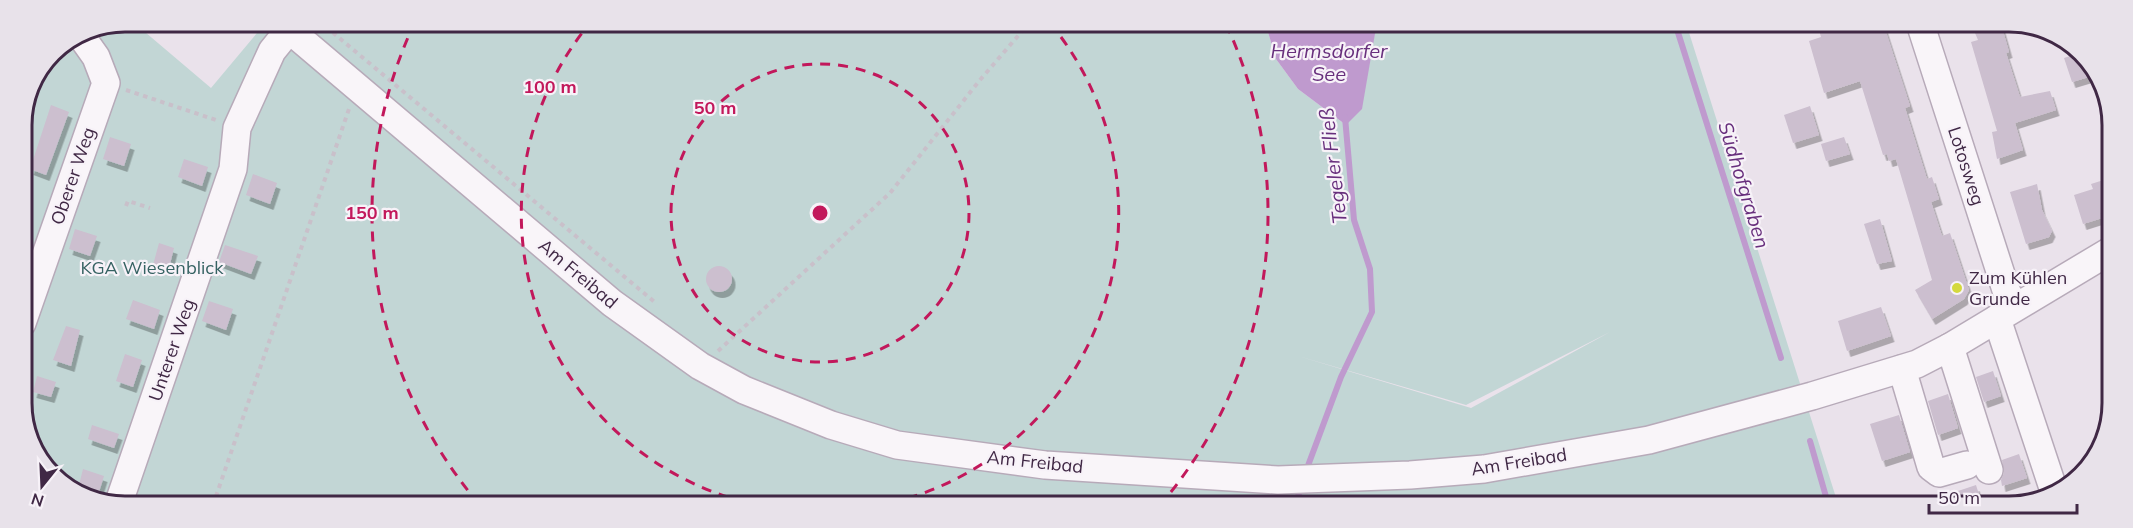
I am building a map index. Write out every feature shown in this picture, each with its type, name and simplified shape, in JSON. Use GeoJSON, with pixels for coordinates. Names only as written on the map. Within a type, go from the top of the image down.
{"type":"FeatureCollection","features":[{"type":"Feature","properties":{"kind":"street","name":"Unterer Weg"},"geometry":{"type":"LineString","coordinates":[[121,496],[233,168],[237,128],[281,32]]}},
{"type":"Feature","properties":{"kind":"street","name":"Am Freibad"},"geometry":{"type":"LineString","coordinates":[[291,32],[612,303],[700,366],[744,390],[831,425],[897,445],[1045,465],[1278,480],[1484,469],[1649,440],[1909,367],[1950,347],[2102,256]]}},
{"type":"Feature","properties":{"kind":"street","name":"Lotosweg"},"geometry":{"type":"LineString","coordinates":[[1923,32],[2007,293],[2007,312],[2052,485]]}},
{"type":"Feature","properties":{"kind":"street"},"geometry":{"type":"LineString","coordinates":[[85,41],[96,57],[106,83]]}},
{"type":"Feature","properties":{"kind":"street","name":"Oberer Weg"},"geometry":{"type":"LineString","coordinates":[[32,294],[106,83]]}},
{"type":"Feature","properties":{"kind":"street"},"geometry":{"type":"LineString","coordinates":[[1909,367],[1931,467],[1939,473],[1978,468],[1950,347]]}},
{"type":"Feature","properties":{"kind":"path"},"geometry":{"type":"LineString","coordinates":[[332,32],[661,307]]}},
{"type":"Feature","properties":{"kind":"path"},"geometry":{"type":"LineString","coordinates":[[720,349],[890,193],[1021,32]]}},
{"type":"Feature","properties":{"kind":"path"},"geometry":{"type":"LineString","coordinates":[[106,83],[237,128]]}},
{"type":"Feature","properties":{"kind":"path"},"geometry":{"type":"LineString","coordinates":[[216,496],[356,87]]}},
{"type":"Feature","properties":{"kind":"path"},"geometry":{"type":"LineString","coordinates":[[126,206],[128,201],[150,208]]}},
{"type":"Feature","properties":{"kind":"path"},"geometry":{"type":"LineString","coordinates":[[712,344],[730,354]]}},
{"type":"Feature","properties":{"kind":"green space","name":"KGA Wiesenblick"},"geometry":{"type":"Polygon","coordinates":[[[145,32],[211,88],[256,32],[273,32],[278,36],[284,32],[1268,32],[1276,59],[1298,89],[1346,125],[1374,32],[1689,32],[1836,496],[124,496],[95,492],[72,480],[72,456],[48,456],[33,422],[32,118],[41,83],[51,68],[78,44],[95,36],[106,33],[145,32]],[[1610,332],[1466,405],[1298,356],[1471,408],[1610,332]]]}},
{"type":"Feature","properties":{"kind":"water","name":"Hermsdorfer See"},"geometry":{"type":"Polygon","coordinates":[[[1268,32],[1375,32],[1362,109],[1346,125],[1298,89],[1276,59],[1268,32]]]}},
{"type":"Feature","properties":{"kind":"building"},"geometry":{"type":"Polygon","coordinates":[[[1820,32],[1886,32],[1910,106],[1905,108],[1927,179],[1932,177],[1939,199],[1931,202],[1942,236],[1950,233],[1969,290],[1964,299],[1932,319],[1915,290],[1932,280],[1896,159],[1889,161],[1887,154],[1883,155],[1860,81],[1824,93],[1809,41],[1821,37],[1820,32]]]}},
{"type":"Feature","properties":{"kind":"building"},"geometry":{"type":"Polygon","coordinates":[[[2003,32],[2009,52],[2006,53],[2020,97],[2050,91],[2056,110],[2015,123],[2023,150],[1997,159],[1992,132],[1997,131],[1971,42],[1978,40],[1975,33],[2003,32]]]}},
{"type":"Feature","properties":{"kind":"building"},"geometry":{"type":"Polygon","coordinates":[[[2070,56],[2088,77],[2072,82],[2064,58],[2070,56]]]}},
{"type":"Feature","properties":{"kind":"building"},"geometry":{"type":"Polygon","coordinates":[[[51,105],[69,112],[46,175],[32,170],[32,163],[51,105]]]}},
{"type":"Feature","properties":{"kind":"building"},"geometry":{"type":"Polygon","coordinates":[[[1810,106],[1819,135],[1793,143],[1784,115],[1810,106]]]}},
{"type":"Feature","properties":{"kind":"building"},"geometry":{"type":"Polygon","coordinates":[[[110,137],[131,144],[124,166],[103,159],[110,137]]]}},
{"type":"Feature","properties":{"kind":"building"},"geometry":{"type":"Polygon","coordinates":[[[1844,137],[1850,154],[1826,161],[1821,144],[1844,137]]]}},
{"type":"Feature","properties":{"kind":"building"},"geometry":{"type":"Polygon","coordinates":[[[184,159],[208,167],[202,186],[178,177],[184,159]]]}},
{"type":"Feature","properties":{"kind":"building"},"geometry":{"type":"Polygon","coordinates":[[[253,174],[277,183],[270,204],[246,195],[253,174]]]}},
{"type":"Feature","properties":{"kind":"building"},"geometry":{"type":"Polygon","coordinates":[[[2102,181],[2102,212],[2100,213],[2102,218],[2083,224],[2074,195],[2093,189],[2091,184],[2102,181]]]}},
{"type":"Feature","properties":{"kind":"building"},"geometry":{"type":"Polygon","coordinates":[[[2037,184],[2042,210],[2052,231],[2049,237],[2026,244],[2010,192],[2037,184]]]}},
{"type":"Feature","properties":{"kind":"building"},"geometry":{"type":"Polygon","coordinates":[[[1880,219],[1892,261],[1877,264],[1864,224],[1880,219]]]}},
{"type":"Feature","properties":{"kind":"building"},"geometry":{"type":"Polygon","coordinates":[[[75,229],[97,236],[90,256],[69,249],[75,229]]]}},
{"type":"Feature","properties":{"kind":"building"},"geometry":{"type":"Polygon","coordinates":[[[159,243],[174,248],[169,268],[153,265],[159,243]]]}},
{"type":"Feature","properties":{"kind":"building"},"geometry":{"type":"Polygon","coordinates":[[[225,245],[258,256],[251,274],[219,262],[225,245]]]}},
{"type":"Feature","properties":{"kind":"building"},"geometry":{"type":"Polygon","coordinates":[[[719,266],[728,270],[732,279],[728,288],[719,292],[710,288],[706,279],[710,270],[719,266]]]}},
{"type":"Feature","properties":{"kind":"building"},"geometry":{"type":"Polygon","coordinates":[[[133,300],[160,310],[154,329],[126,319],[133,300]]]}},
{"type":"Feature","properties":{"kind":"building"},"geometry":{"type":"Polygon","coordinates":[[[209,301],[233,309],[226,330],[202,321],[209,301]]]}},
{"type":"Feature","properties":{"kind":"building"},"geometry":{"type":"Polygon","coordinates":[[[1881,307],[1891,336],[1847,351],[1838,321],[1881,307]]]}},
{"type":"Feature","properties":{"kind":"building"},"geometry":{"type":"Polygon","coordinates":[[[66,326],[80,330],[71,366],[53,360],[66,326]]]}},
{"type":"Feature","properties":{"kind":"building"},"geometry":{"type":"Polygon","coordinates":[[[125,354],[142,360],[133,387],[116,381],[125,354]]]}},
{"type":"Feature","properties":{"kind":"building"},"geometry":{"type":"Polygon","coordinates":[[[1993,371],[2001,396],[1984,402],[1976,377],[1993,371]]]}},
{"type":"Feature","properties":{"kind":"building"},"geometry":{"type":"Polygon","coordinates":[[[37,376],[56,382],[51,397],[33,392],[37,376]]]}},
{"type":"Feature","properties":{"kind":"building"},"geometry":{"type":"Polygon","coordinates":[[[1948,394],[1958,428],[1938,435],[1928,401],[1948,394]]]}},
{"type":"Feature","properties":{"kind":"building"},"geometry":{"type":"Polygon","coordinates":[[[1899,415],[1910,452],[1882,461],[1870,424],[1899,415]]]}},
{"type":"Feature","properties":{"kind":"building"},"geometry":{"type":"Polygon","coordinates":[[[92,425],[119,434],[114,448],[88,439],[92,425]]]}},
{"type":"Feature","properties":{"kind":"building"},"geometry":{"type":"Polygon","coordinates":[[[2019,454],[2027,478],[2002,486],[2001,480],[2004,473],[2002,460],[2019,454]]]}},
{"type":"Feature","properties":{"kind":"building"},"geometry":{"type":"Polygon","coordinates":[[[83,469],[104,476],[99,493],[79,484],[83,469]]]}},
{"type":"Feature","properties":{"kind":"building"},"geometry":{"type":"Polygon","coordinates":[[[1976,485],[1980,496],[1950,496],[1949,494],[1976,485]]]}},
{"type":"Feature","properties":{"kind":"waterway","name":"Südhofgraben"},"geometry":{"type":"LineString","coordinates":[[1678,32],[1781,358]]}},
{"type":"Feature","properties":{"kind":"waterway","name":"Tegeler Fließ"},"geometry":{"type":"LineString","coordinates":[[1306,471],[1341,377],[1372,312],[1370,269],[1354,220],[1345,117]]}},
{"type":"Feature","properties":{"kind":"waterway","name":"Südhofgraben"},"geometry":{"type":"LineString","coordinates":[[1810,441],[1826,496]]}},
{"type":"Feature","properties":{"kind":"waterway","name":"Tegeler Fließ"},"geometry":{"type":"LineString","coordinates":[[1298,496],[1301,487]]}},
{"type":"Feature","properties":{"kind":"place","name":"Zum Kühlen Grunde"},"geometry":{"type":"Point","coordinates":[1957,288]}}]}
